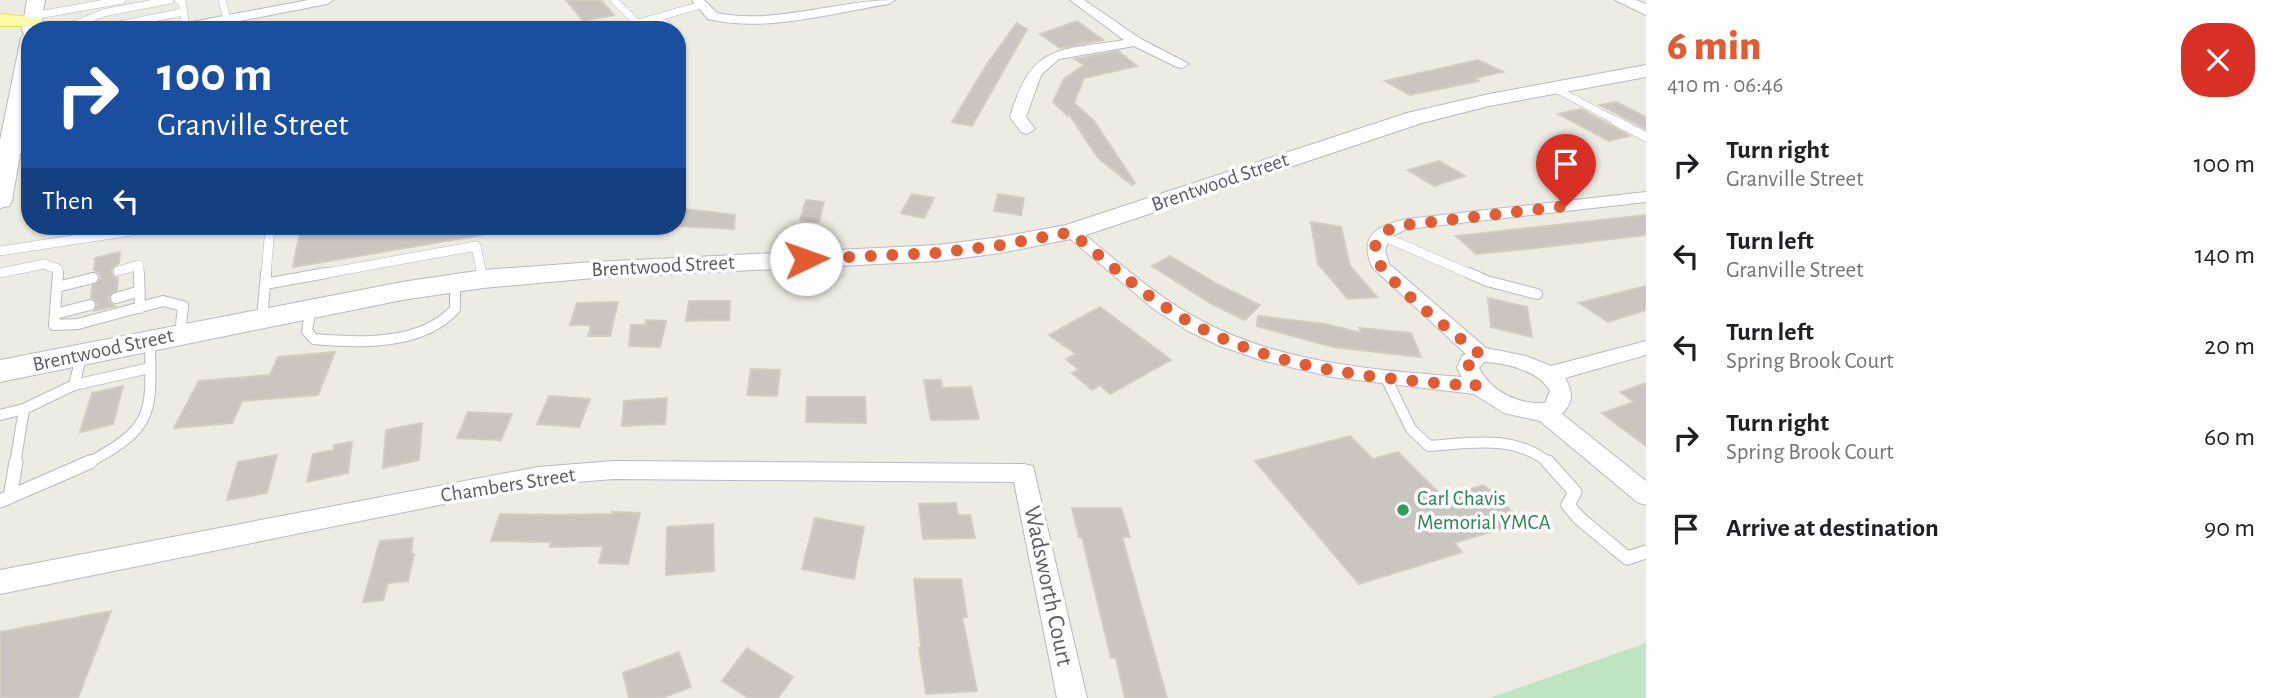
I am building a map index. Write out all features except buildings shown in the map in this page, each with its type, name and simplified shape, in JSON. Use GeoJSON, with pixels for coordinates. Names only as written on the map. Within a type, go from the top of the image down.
{"type":"FeatureCollection","features":[{"type":"Feature","properties":{"kind":"main road"},"geometry":{"type":"LineString","coordinates":[[0,20],[21,27]]}},
{"type":"Feature","properties":{"kind":"main road","name":"Brentwood Street"},"geometry":{"type":"LineString","coordinates":[[0,371],[311,308],[483,279],[594,270],[938,253],[1001,245],[1071,232],[1357,135],[1477,103],[1646,71]]}},
{"type":"Feature","properties":{"kind":"main road"},"geometry":{"type":"LineString","coordinates":[[0,201],[21,101]]}},
{"type":"Feature","properties":{"kind":"street"},"geometry":{"type":"LineString","coordinates":[[217,21],[327,0]]}},
{"type":"Feature","properties":{"kind":"street"},"geometry":{"type":"LineString","coordinates":[[700,3],[713,16],[739,20],[889,0]]}},
{"type":"Feature","properties":{"kind":"street"},"geometry":{"type":"LineString","coordinates":[[1076,0],[1136,43],[1182,65]]}},
{"type":"Feature","properties":{"kind":"street"},"geometry":{"type":"LineString","coordinates":[[1623,0],[1646,10]]}},
{"type":"Feature","properties":{"kind":"street"},"geometry":{"type":"LineString","coordinates":[[1027,129],[1018,117],[1024,94],[1035,70],[1043,62],[1055,56],[1136,43]]}},
{"type":"Feature","properties":{"kind":"street"},"geometry":{"type":"LineString","coordinates":[[1481,355],[1381,267],[1376,257],[1375,245],[1380,235],[1391,228],[1407,224],[1646,197]]}},
{"type":"Feature","properties":{"kind":"street"},"geometry":{"type":"LineString","coordinates":[[1071,232],[1153,299],[1197,326],[1247,347],[1310,366],[1387,380],[1476,386]]}},
{"type":"Feature","properties":{"kind":"street"},"geometry":{"type":"LineString","coordinates":[[1547,375],[1646,348]]}},
{"type":"Feature","properties":{"kind":"street"},"geometry":{"type":"LineString","coordinates":[[1481,355],[1504,355],[1519,359],[1547,375],[1561,394],[1560,403],[1553,409],[1530,411],[1500,403],[1476,386],[1468,368],[1470,361],[1481,355]]}},
{"type":"Feature","properties":{"kind":"street"},"geometry":{"type":"LineString","coordinates":[[1543,411],[1645,493]]}},
{"type":"Feature","properties":{"kind":"street","name":"Chambers Street"},"geometry":{"type":"LineString","coordinates":[[0,582],[538,476],[614,470],[1024,473]]}},
{"type":"Feature","properties":{"kind":"street","name":"Wadsworth Court"},"geometry":{"type":"LineString","coordinates":[[1024,473],[1072,698]]}},
{"type":"Feature","properties":{"kind":"lane"},"geometry":{"type":"LineString","coordinates":[[52,21],[89,2],[122,0]]}},
{"type":"Feature","properties":{"kind":"lane"},"geometry":{"type":"LineString","coordinates":[[84,21],[103,13],[170,0]]}},
{"type":"Feature","properties":{"kind":"lane"},"geometry":{"type":"LineString","coordinates":[[178,0],[182,2],[185,21]]}},
{"type":"Feature","properties":{"kind":"lane"},"geometry":{"type":"LineString","coordinates":[[222,0],[227,19]]}},
{"type":"Feature","properties":{"kind":"lane"},"geometry":{"type":"LineString","coordinates":[[614,0],[635,21]]}},
{"type":"Feature","properties":{"kind":"lane"},"geometry":{"type":"LineString","coordinates":[[651,21],[700,3]]}},
{"type":"Feature","properties":{"kind":"lane"},"geometry":{"type":"LineString","coordinates":[[145,21],[183,12]]}},
{"type":"Feature","properties":{"kind":"lane"},"geometry":{"type":"LineString","coordinates":[[1554,88],[1646,137]]}},
{"type":"Feature","properties":{"kind":"lane"},"geometry":{"type":"LineString","coordinates":[[0,251],[105,235]]}},
{"type":"Feature","properties":{"kind":"lane"},"geometry":{"type":"LineString","coordinates":[[262,318],[269,235]]}},
{"type":"Feature","properties":{"kind":"lane"},"geometry":{"type":"LineString","coordinates":[[1380,235],[1486,281],[1537,294]]}},
{"type":"Feature","properties":{"kind":"lane"},"geometry":{"type":"LineString","coordinates":[[265,284],[476,246],[483,279]]}},
{"type":"Feature","properties":{"kind":"lane"},"geometry":{"type":"LineString","coordinates":[[0,273],[44,264],[58,269],[54,325],[78,324],[163,301],[183,306],[180,335]]}},
{"type":"Feature","properties":{"kind":"lane"},"geometry":{"type":"LineString","coordinates":[[118,271],[139,265],[140,307]]}},
{"type":"Feature","properties":{"kind":"lane"},"geometry":{"type":"LineString","coordinates":[[57,287],[93,278]]}},
{"type":"Feature","properties":{"kind":"lane"},"geometry":{"type":"LineString","coordinates":[[311,308],[307,331],[314,339],[341,341],[419,333],[447,318],[455,309],[455,283]]}},
{"type":"Feature","properties":{"kind":"lane"},"geometry":{"type":"LineString","coordinates":[[116,298],[140,292]]}},
{"type":"Feature","properties":{"kind":"lane"},"geometry":{"type":"LineString","coordinates":[[55,314],[90,305]]}},
{"type":"Feature","properties":{"kind":"lane"},"geometry":{"type":"LineString","coordinates":[[5,499],[32,490],[125,442],[144,420],[151,388],[150,341]]}},
{"type":"Feature","properties":{"kind":"lane"},"geometry":{"type":"LineString","coordinates":[[74,386],[82,354]]}},
{"type":"Feature","properties":{"kind":"lane"},"geometry":{"type":"LineString","coordinates":[[0,415],[24,409],[74,386],[150,368]]}},
{"type":"Feature","properties":{"kind":"lane"},"geometry":{"type":"LineString","coordinates":[[1387,380],[1410,429],[1429,446],[1509,441],[1536,452],[1569,482],[1575,492],[1568,505],[1579,518],[1628,558],[1646,552]]}},
{"type":"Feature","properties":{"kind":"lane"},"geometry":{"type":"LineString","coordinates":[[5,499],[24,409]]}},
{"type":"Feature","properties":{"kind":"green space"},"geometry":{"type":"Polygon","coordinates":[[[1646,643],[1646,698],[1490,698],[1646,643]]]}},
{"type":"Feature","properties":{"kind":"place","name":"Carl Chavis Memorial YMCA"},"geometry":{"type":"Point","coordinates":[1403,510]}},
{"type":"Feature","properties":{"kind":"route"},"geometry":{"type":"LineString","coordinates":[[806,259],[938,253],[1071,232],[1153,299],[1197,326],[1247,347],[1310,366],[1387,380],[1476,386],[1468,368],[1470,361],[1481,355],[1390,278],[1376,257],[1375,245],[1380,235],[1391,228],[1407,224],[1566,206]]}}]}
